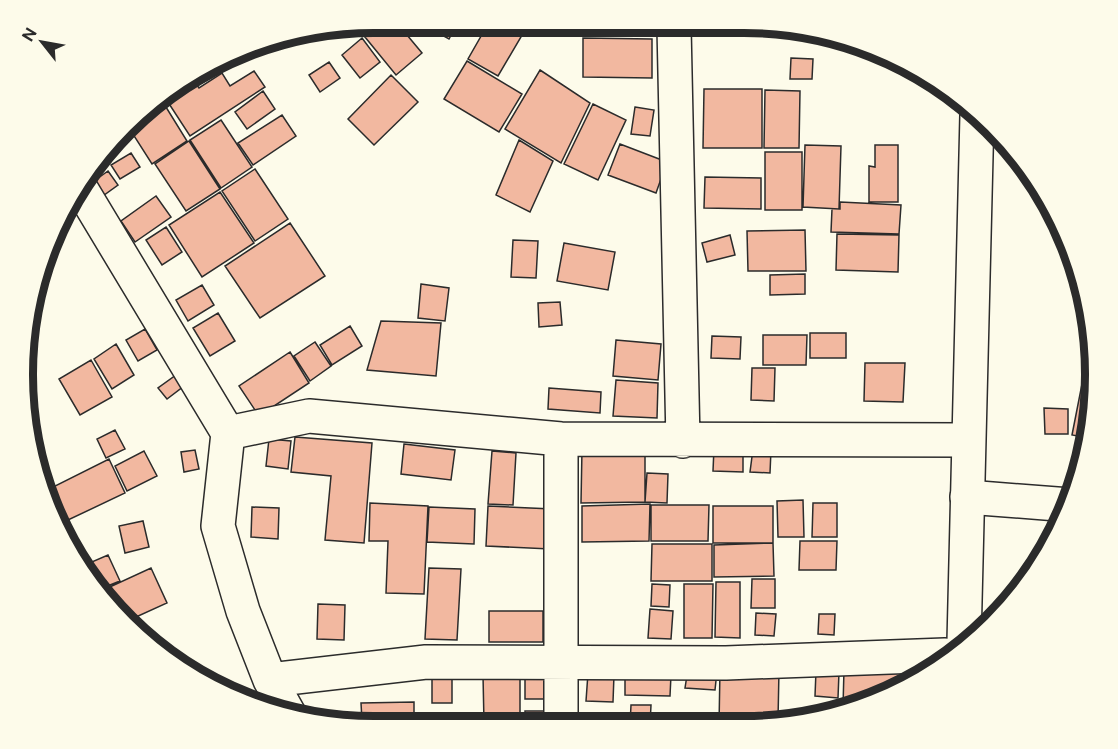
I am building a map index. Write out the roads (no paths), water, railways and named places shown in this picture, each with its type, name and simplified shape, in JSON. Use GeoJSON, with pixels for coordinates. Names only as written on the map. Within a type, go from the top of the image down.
{"type":"FeatureCollection","features":[{"type":"Feature","properties":{"kind":"street"},"geometry":{"type":"LineString","coordinates":[[674,33],[682,441]]}},
{"type":"Feature","properties":{"kind":"street"},"geometry":{"type":"LineString","coordinates":[[964,635],[967,440],[977,125]]}},
{"type":"Feature","properties":{"kind":"street"},"geometry":{"type":"LineString","coordinates":[[84,195],[228,433],[218,526],[243,611],[270,680],[283,703]]}},
{"type":"Feature","properties":{"kind":"street"},"geometry":{"type":"LineString","coordinates":[[228,433],[309,416],[561,439],[967,440]]}},
{"type":"Feature","properties":{"kind":"street"},"geometry":{"type":"LineString","coordinates":[[561,439],[561,716]]}},
{"type":"Feature","properties":{"kind":"street"},"geometry":{"type":"LineString","coordinates":[[967,497],[1059,504]]}},
{"type":"Feature","properties":{"kind":"street"},"geometry":{"type":"LineString","coordinates":[[270,680],[426,662],[726,663],[937,655]]}}]}
